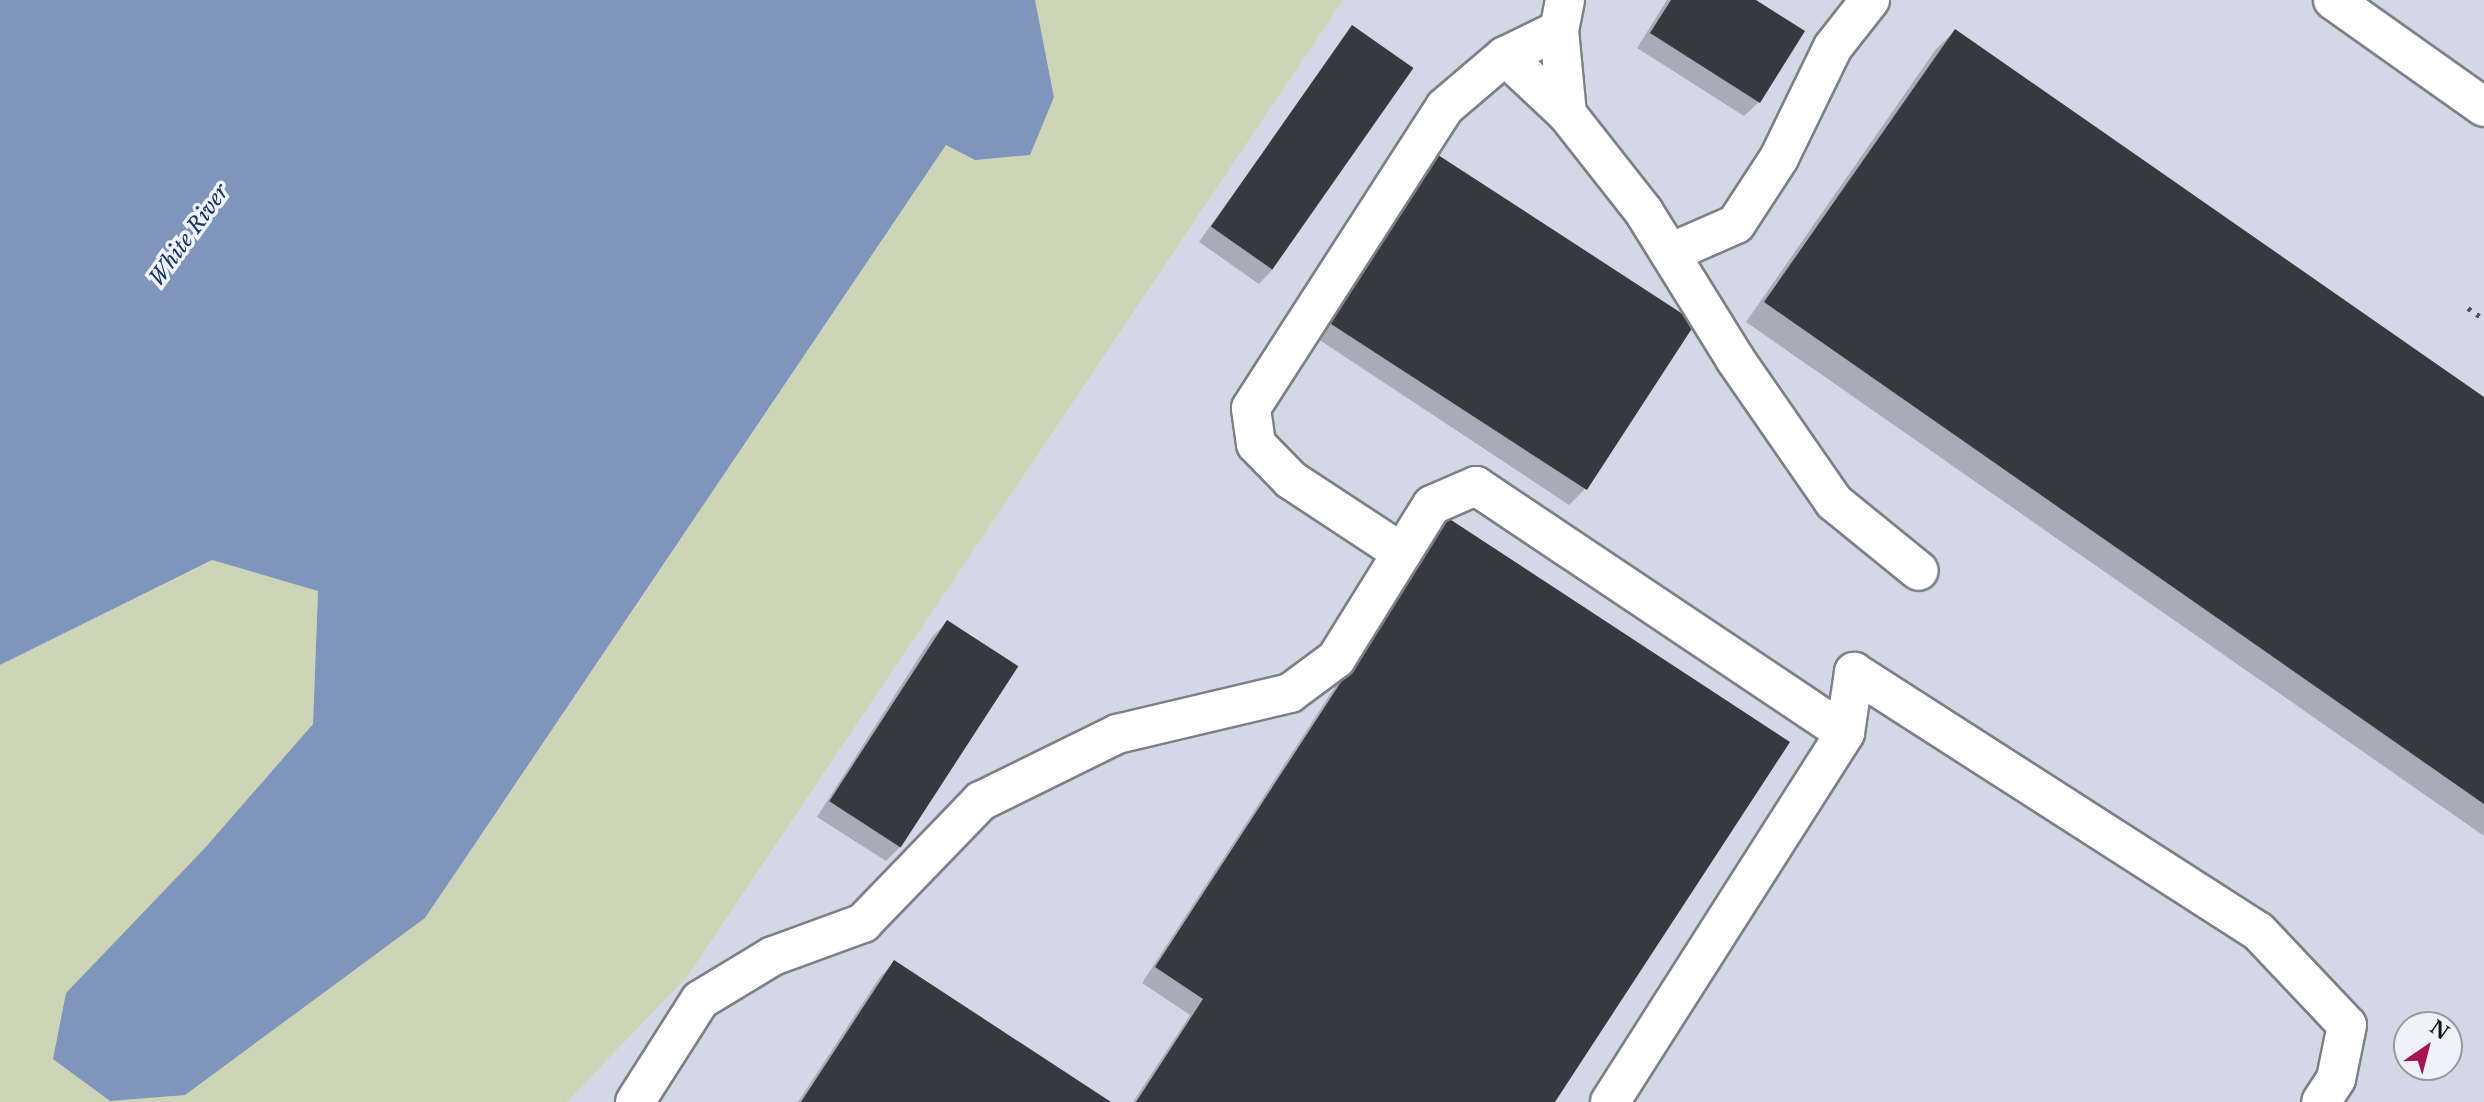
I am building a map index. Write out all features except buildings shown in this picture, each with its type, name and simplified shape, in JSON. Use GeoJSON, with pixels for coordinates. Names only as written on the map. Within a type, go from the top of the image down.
{"type":"FeatureCollection","features":[{"type":"Feature","properties":{"kind":"lane"},"geometry":{"type":"LineString","coordinates":[[1670,253],[1736,224],[1779,158],[1833,47],[1870,0]]}},
{"type":"Feature","properties":{"kind":"lane"},"geometry":{"type":"LineString","coordinates":[[2333,0],[2484,107]]}},
{"type":"Feature","properties":{"kind":"lane"},"geometry":{"type":"LineString","coordinates":[[1562,15],[1567,114]]}},
{"type":"Feature","properties":{"kind":"lane"},"geometry":{"type":"LineString","coordinates":[[1402,553],[1291,480],[1256,444],[1251,408],[1446,107],[1505,56],[1562,15]]}},
{"type":"Feature","properties":{"kind":"lane"},"geometry":{"type":"LineString","coordinates":[[1505,56],[1567,114],[1644,212],[1735,359],[1834,502],[1920,571]]}},
{"type":"Feature","properties":{"kind":"lane"},"geometry":{"type":"LineString","coordinates":[[635,1102],[700,1000],[773,956],[863,923],[981,801],[1117,734],[1290,693],[1336,659],[1432,505],[1476,486],[1845,733]]}},
{"type":"Feature","properties":{"kind":"lane"},"geometry":{"type":"LineString","coordinates":[[1610,1102],[1845,733],[1854,672],[2258,931],[2347,1025],[2336,1079],[2321,1102]]}},
{"type":"Feature","properties":{"kind":"shaded area"},"geometry":{"type":"Polygon","coordinates":[[[1343,0],[2484,0],[2484,1102],[567,1102],[687,977],[1343,0]]]}},
{"type":"Feature","properties":{"kind":"green space"},"geometry":{"type":"Polygon","coordinates":[[[1035,0],[1343,0],[687,977],[567,1102],[0,1102],[0,665],[212,560],[318,590],[313,724],[204,849],[425,918],[946,145],[975,160],[1054,97],[1035,0]]]}},
{"type":"Feature","properties":{"kind":"water","name":"White River"},"geometry":{"type":"Polygon","coordinates":[[[0,0],[1035,0],[1054,97],[1030,155],[975,160],[946,145],[425,918],[185,1095],[110,1101],[53,1059],[66,993],[204,849],[313,724],[318,591],[212,560],[0,665],[0,0]]]}},
{"type":"Feature","properties":{"kind":"railway"},"geometry":{"type":"LineString","coordinates":[[2468,308],[2484,319]]}}]}
